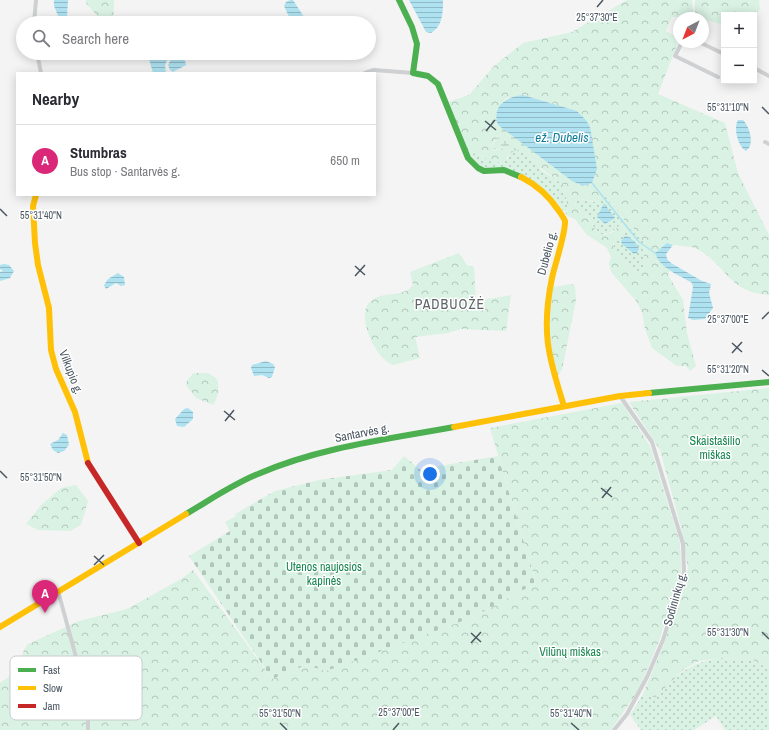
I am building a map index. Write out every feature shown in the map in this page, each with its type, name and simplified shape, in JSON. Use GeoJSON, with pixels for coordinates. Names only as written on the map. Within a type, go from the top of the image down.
{"type":"FeatureCollection","features":[{"type":"Feature","properties":{"kind":"street"},"geometry":{"type":"LineString","coordinates":[[35,16],[36,0]]}},
{"type":"Feature","properties":{"kind":"street"},"geometry":{"type":"LineString","coordinates":[[368,72],[374,70],[413,73],[413,62],[417,46],[414,33],[399,0]]}},
{"type":"Feature","properties":{"kind":"street"},"geometry":{"type":"LineString","coordinates":[[709,47],[721,53]]}},
{"type":"Feature","properties":{"kind":"street"},"geometry":{"type":"LineString","coordinates":[[679,48],[675,56],[718,77]]}},
{"type":"Feature","properties":{"kind":"street"},"geometry":{"type":"LineString","coordinates":[[38,60],[41,72]]}},
{"type":"Feature","properties":{"kind":"street"},"geometry":{"type":"LineString","coordinates":[[757,70],[769,76]]}},
{"type":"Feature","properties":{"kind":"street","name":"Dubelio g."},"geometry":{"type":"LineString","coordinates":[[413,73],[428,76],[438,84],[468,158],[478,168],[484,171],[504,170],[531,182],[549,196],[563,214],[565,228],[550,284],[546,333],[548,353],[564,406]]}},
{"type":"Feature","properties":{"kind":"street","name":"Vilkupio g."},"geometry":{"type":"LineString","coordinates":[[36,196],[33,206],[35,243],[38,265],[48,308],[51,350],[56,369],[75,412],[84,451],[90,467],[139,543]]}},
{"type":"Feature","properties":{"kind":"street","name":"Santarvės g."},"geometry":{"type":"LineString","coordinates":[[0,627],[216,496],[257,474],[281,465],[331,450],[620,396],[769,382]]}},
{"type":"Feature","properties":{"kind":"street","name":"Sodininkų g."},"geometry":{"type":"LineString","coordinates":[[614,730],[627,714],[647,677],[663,640],[684,572],[683,544],[652,442],[620,396]]}},
{"type":"Feature","properties":{"kind":"street"},"geometry":{"type":"LineString","coordinates":[[58,591],[76,656]]}},
{"type":"Feature","properties":{"kind":"green space"},"geometry":{"type":"Polygon","coordinates":[[[86,0],[114,0],[113,16],[97,16],[86,3],[86,0]]]}},
{"type":"Feature","properties":{"kind":"green space"},"geometry":{"type":"Polygon","coordinates":[[[627,0],[692,0],[693,12],[673,12],[673,17],[666,31],[673,35],[673,48],[676,48],[658,94],[725,123],[738,173],[769,235],[769,295],[755,293],[736,284],[709,257],[696,248],[667,243],[655,253],[659,261],[670,270],[668,275],[683,300],[687,333],[696,366],[690,371],[686,366],[677,366],[652,348],[645,329],[642,313],[637,302],[611,272],[609,264],[611,257],[607,248],[586,234],[575,219],[568,216],[566,194],[561,183],[538,166],[537,163],[539,156],[579,185],[586,120],[577,111],[523,95],[507,98],[502,102],[496,113],[498,125],[504,129],[491,146],[495,150],[503,149],[509,155],[504,162],[493,163],[477,153],[468,154],[448,102],[469,95],[494,66],[523,43],[572,32],[627,0]],[[605,196],[598,202],[579,199],[576,202],[575,207],[585,213],[596,230],[603,235],[614,231],[624,219],[605,196]],[[632,226],[617,236],[613,245],[621,260],[631,268],[640,272],[643,268],[645,244],[632,226]]]}},
{"type":"Feature","properties":{"kind":"green space"},"geometry":{"type":"Polygon","coordinates":[[[695,0],[759,0],[760,9],[757,14],[757,12],[721,12],[721,24],[709,21],[709,12],[695,12],[695,0]]]}},
{"type":"Feature","properties":{"kind":"green space"},"geometry":{"type":"Polygon","coordinates":[[[504,129],[539,156],[537,163],[519,150],[514,151],[509,155],[503,149],[492,149],[491,147],[504,129]]]}},
{"type":"Feature","properties":{"kind":"green space"},"geometry":{"type":"Polygon","coordinates":[[[516,149],[537,163],[541,170],[561,183],[566,194],[568,216],[553,199],[511,170],[482,169],[468,154],[477,153],[485,158],[508,159],[509,155],[516,149]]]}},
{"type":"Feature","properties":{"kind":"green space"},"geometry":{"type":"Polygon","coordinates":[[[605,196],[624,219],[614,230],[603,235],[596,230],[585,213],[575,207],[576,202],[579,199],[594,202],[605,196]]]}},
{"type":"Feature","properties":{"kind":"green space"},"geometry":{"type":"Polygon","coordinates":[[[632,226],[645,244],[643,268],[640,272],[631,268],[621,260],[613,245],[617,236],[632,226]]]}},
{"type":"Feature","properties":{"kind":"green space"},"geometry":{"type":"Polygon","coordinates":[[[459,253],[467,265],[474,267],[476,301],[511,295],[506,331],[461,329],[448,333],[415,337],[420,358],[393,365],[386,361],[380,355],[369,336],[366,326],[366,307],[376,298],[404,292],[409,289],[413,285],[410,272],[459,253]]]}},
{"type":"Feature","properties":{"kind":"green space"},"geometry":{"type":"Polygon","coordinates":[[[572,284],[575,286],[576,300],[562,370],[557,377],[550,352],[547,328],[552,287],[572,284]]]}},
{"type":"Feature","properties":{"kind":"green space"},"geometry":{"type":"Polygon","coordinates":[[[194,373],[208,373],[217,379],[218,393],[213,405],[196,398],[186,385],[187,380],[194,373]]]}},
{"type":"Feature","properties":{"kind":"green space","name":"Skaistašilio miškas"},"geometry":{"type":"Polygon","coordinates":[[[769,388],[769,669],[753,660],[720,658],[699,661],[684,669],[656,697],[642,696],[664,644],[688,568],[681,527],[660,450],[629,402],[769,388]]]}},
{"type":"Feature","properties":{"kind":"green space","name":"Vilūnų miškas"},"geometry":{"type":"Polygon","coordinates":[[[622,403],[650,446],[680,543],[681,572],[659,641],[647,670],[637,692],[611,730],[0,730],[0,683],[10,676],[10,720],[142,720],[142,656],[23,656],[24,651],[28,644],[79,621],[127,609],[181,579],[193,570],[272,679],[306,665],[326,670],[473,617],[536,583],[490,428],[622,403]]]}},
{"type":"Feature","properties":{"kind":"green space","name":"Utenos naujosios kapinės"},"geometry":{"type":"Polygon","coordinates":[[[404,456],[426,475],[434,467],[498,456],[536,583],[473,617],[387,649],[326,671],[306,665],[272,679],[189,556],[230,531],[225,522],[236,516],[235,514],[275,491],[319,480],[392,470],[404,456]]]}},
{"type":"Feature","properties":{"kind":"green space"},"geometry":{"type":"Polygon","coordinates":[[[76,485],[88,501],[81,525],[70,531],[38,530],[26,524],[41,505],[61,488],[76,485]]]}},
{"type":"Feature","properties":{"kind":"green space"},"geometry":{"type":"Polygon","coordinates":[[[720,658],[753,660],[769,669],[769,730],[725,730],[716,716],[694,730],[641,730],[630,715],[642,696],[656,697],[684,671],[699,663],[720,658]]]}},
{"type":"Feature","properties":{"kind":"water"},"geometry":{"type":"Polygon","coordinates":[[[54,0],[68,0],[67,16],[58,16],[54,6],[54,0]]]}},
{"type":"Feature","properties":{"kind":"water"},"geometry":{"type":"Polygon","coordinates":[[[293,0],[303,16],[289,16],[284,6],[286,2],[293,0]]]}},
{"type":"Feature","properties":{"kind":"water"},"geometry":{"type":"Polygon","coordinates":[[[409,0],[443,0],[442,18],[435,30],[431,33],[426,32],[409,0]]]}},
{"type":"Feature","properties":{"kind":"water"},"geometry":{"type":"Polygon","coordinates":[[[149,60],[167,60],[165,65],[166,72],[153,72],[149,60]]]}},
{"type":"Feature","properties":{"kind":"water"},"geometry":{"type":"Polygon","coordinates":[[[170,60],[185,60],[186,65],[173,72],[170,70],[168,65],[170,60]]]}},
{"type":"Feature","properties":{"kind":"water","name":"ež. Dubelis"},"geometry":{"type":"Polygon","coordinates":[[[523,95],[577,111],[586,120],[590,127],[597,169],[592,183],[583,186],[572,181],[498,125],[496,118],[497,112],[502,103],[511,97],[523,95]]]}},
{"type":"Feature","properties":{"kind":"water"},"geometry":{"type":"Polygon","coordinates":[[[738,120],[743,120],[748,127],[751,140],[749,148],[746,151],[741,146],[737,137],[736,128],[738,120]]]}},
{"type":"Feature","properties":{"kind":"water"},"geometry":{"type":"Polygon","coordinates":[[[604,203],[615,218],[605,224],[597,217],[604,203]]]}},
{"type":"Feature","properties":{"kind":"water"},"geometry":{"type":"Polygon","coordinates":[[[625,236],[637,245],[639,249],[637,253],[634,254],[622,244],[621,241],[625,236]]]}},
{"type":"Feature","properties":{"kind":"water"},"geometry":{"type":"Polygon","coordinates":[[[667,243],[673,245],[666,254],[667,259],[671,263],[702,281],[711,284],[709,293],[713,308],[705,319],[693,320],[688,318],[693,287],[692,283],[671,271],[661,263],[655,253],[667,243]]]}},
{"type":"Feature","properties":{"kind":"water"},"geometry":{"type":"Polygon","coordinates":[[[0,265],[9,265],[14,271],[10,278],[0,281],[0,272],[3,271],[0,269],[0,265]]]}},
{"type":"Feature","properties":{"kind":"water"},"geometry":{"type":"Polygon","coordinates":[[[118,273],[124,277],[125,285],[121,286],[116,283],[106,289],[104,285],[108,279],[118,273]]]}},
{"type":"Feature","properties":{"kind":"water"},"geometry":{"type":"Polygon","coordinates":[[[266,361],[273,364],[275,367],[272,377],[269,378],[262,375],[254,376],[251,368],[252,365],[266,361]]]}},
{"type":"Feature","properties":{"kind":"water"},"geometry":{"type":"Polygon","coordinates":[[[188,408],[193,412],[193,419],[184,427],[177,426],[175,419],[184,409],[188,408]]]}},
{"type":"Feature","properties":{"kind":"water"},"geometry":{"type":"Polygon","coordinates":[[[63,433],[67,435],[69,445],[64,451],[58,453],[53,450],[50,444],[58,440],[63,433]]]}},
{"type":"Feature","properties":{"kind":"waterway"},"geometry":{"type":"LineString","coordinates":[[592,183],[639,242],[655,253]]}},
{"type":"Feature","properties":{"kind":"traffic: fast"},"geometry":{"type":"LineString","coordinates":[[399,0],[412,27],[417,44],[413,73],[428,76],[438,84],[468,158],[478,168],[484,171],[504,170],[521,177]]}},
{"type":"Feature","properties":{"kind":"traffic: fast"},"geometry":{"type":"LineString","coordinates":[[649,393],[769,382]]}},
{"type":"Feature","properties":{"kind":"traffic: fast"},"geometry":{"type":"LineString","coordinates":[[186,514],[240,482],[306,457],[330,450],[454,427]]}},
{"type":"Feature","properties":{"kind":"traffic: slow"},"geometry":{"type":"LineString","coordinates":[[521,177],[537,187],[547,196],[565,221],[564,233],[552,278],[547,313],[550,358],[564,406]]}},
{"type":"Feature","properties":{"kind":"traffic: slow"},"geometry":{"type":"LineString","coordinates":[[36,196],[33,206],[35,243],[38,265],[49,308],[51,350],[56,369],[75,412],[88,463]]}},
{"type":"Feature","properties":{"kind":"traffic: slow"},"geometry":{"type":"LineString","coordinates":[[454,427],[620,396],[649,393]]}},
{"type":"Feature","properties":{"kind":"traffic: slow"},"geometry":{"type":"LineString","coordinates":[[0,627],[186,514]]}},
{"type":"Feature","properties":{"kind":"traffic: jam"},"geometry":{"type":"LineString","coordinates":[[88,463],[139,543]]}},
{"type":"Feature","properties":{"kind":"place","name":"Stumbras"},"geometry":{"type":"Point","coordinates":[45,613]}},
{"type":"Feature","properties":{"kind":"district","name":"PADBUOŽĖ"},"geometry":{"type":"Point","coordinates":[450,304]}}]}
